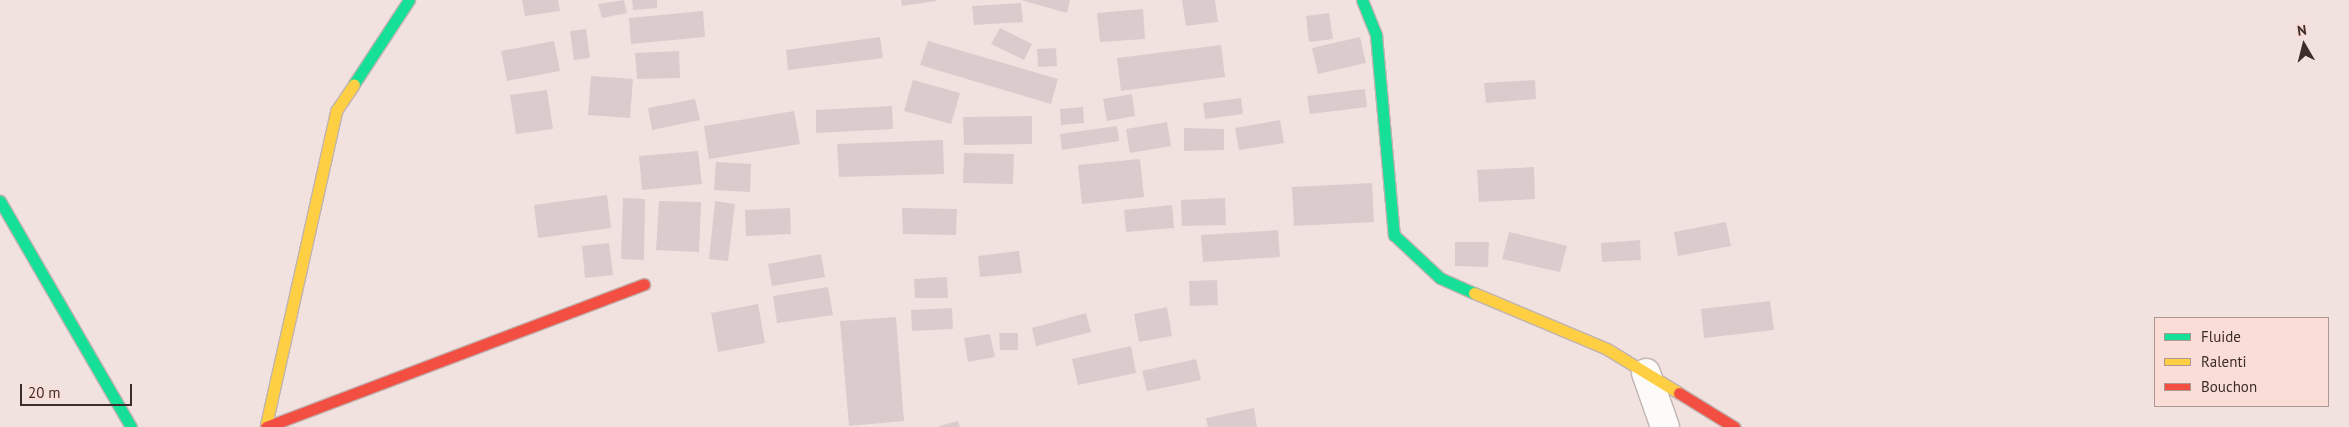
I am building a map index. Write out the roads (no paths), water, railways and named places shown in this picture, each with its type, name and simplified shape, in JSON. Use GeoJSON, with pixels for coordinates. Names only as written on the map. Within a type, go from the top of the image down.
{"type":"FeatureCollection","features":[{"type":"Feature","properties":{"kind":"street"},"geometry":{"type":"LineString","coordinates":[[266,426],[336,111],[410,0]]}},
{"type":"Feature","properties":{"kind":"street"},"geometry":{"type":"LineString","coordinates":[[1362,0],[1376,35],[1394,235],[1440,278],[1608,349],[1734,427]]}},
{"type":"Feature","properties":{"kind":"street"},"geometry":{"type":"LineString","coordinates":[[0,201],[130,427]]}},
{"type":"Feature","properties":{"kind":"street"},"geometry":{"type":"LineString","coordinates":[[266,426],[644,284]]}},
{"type":"Feature","properties":{"kind":"street"},"geometry":{"type":"LineString","coordinates":[[1646,373],[1665,427]]}}]}
